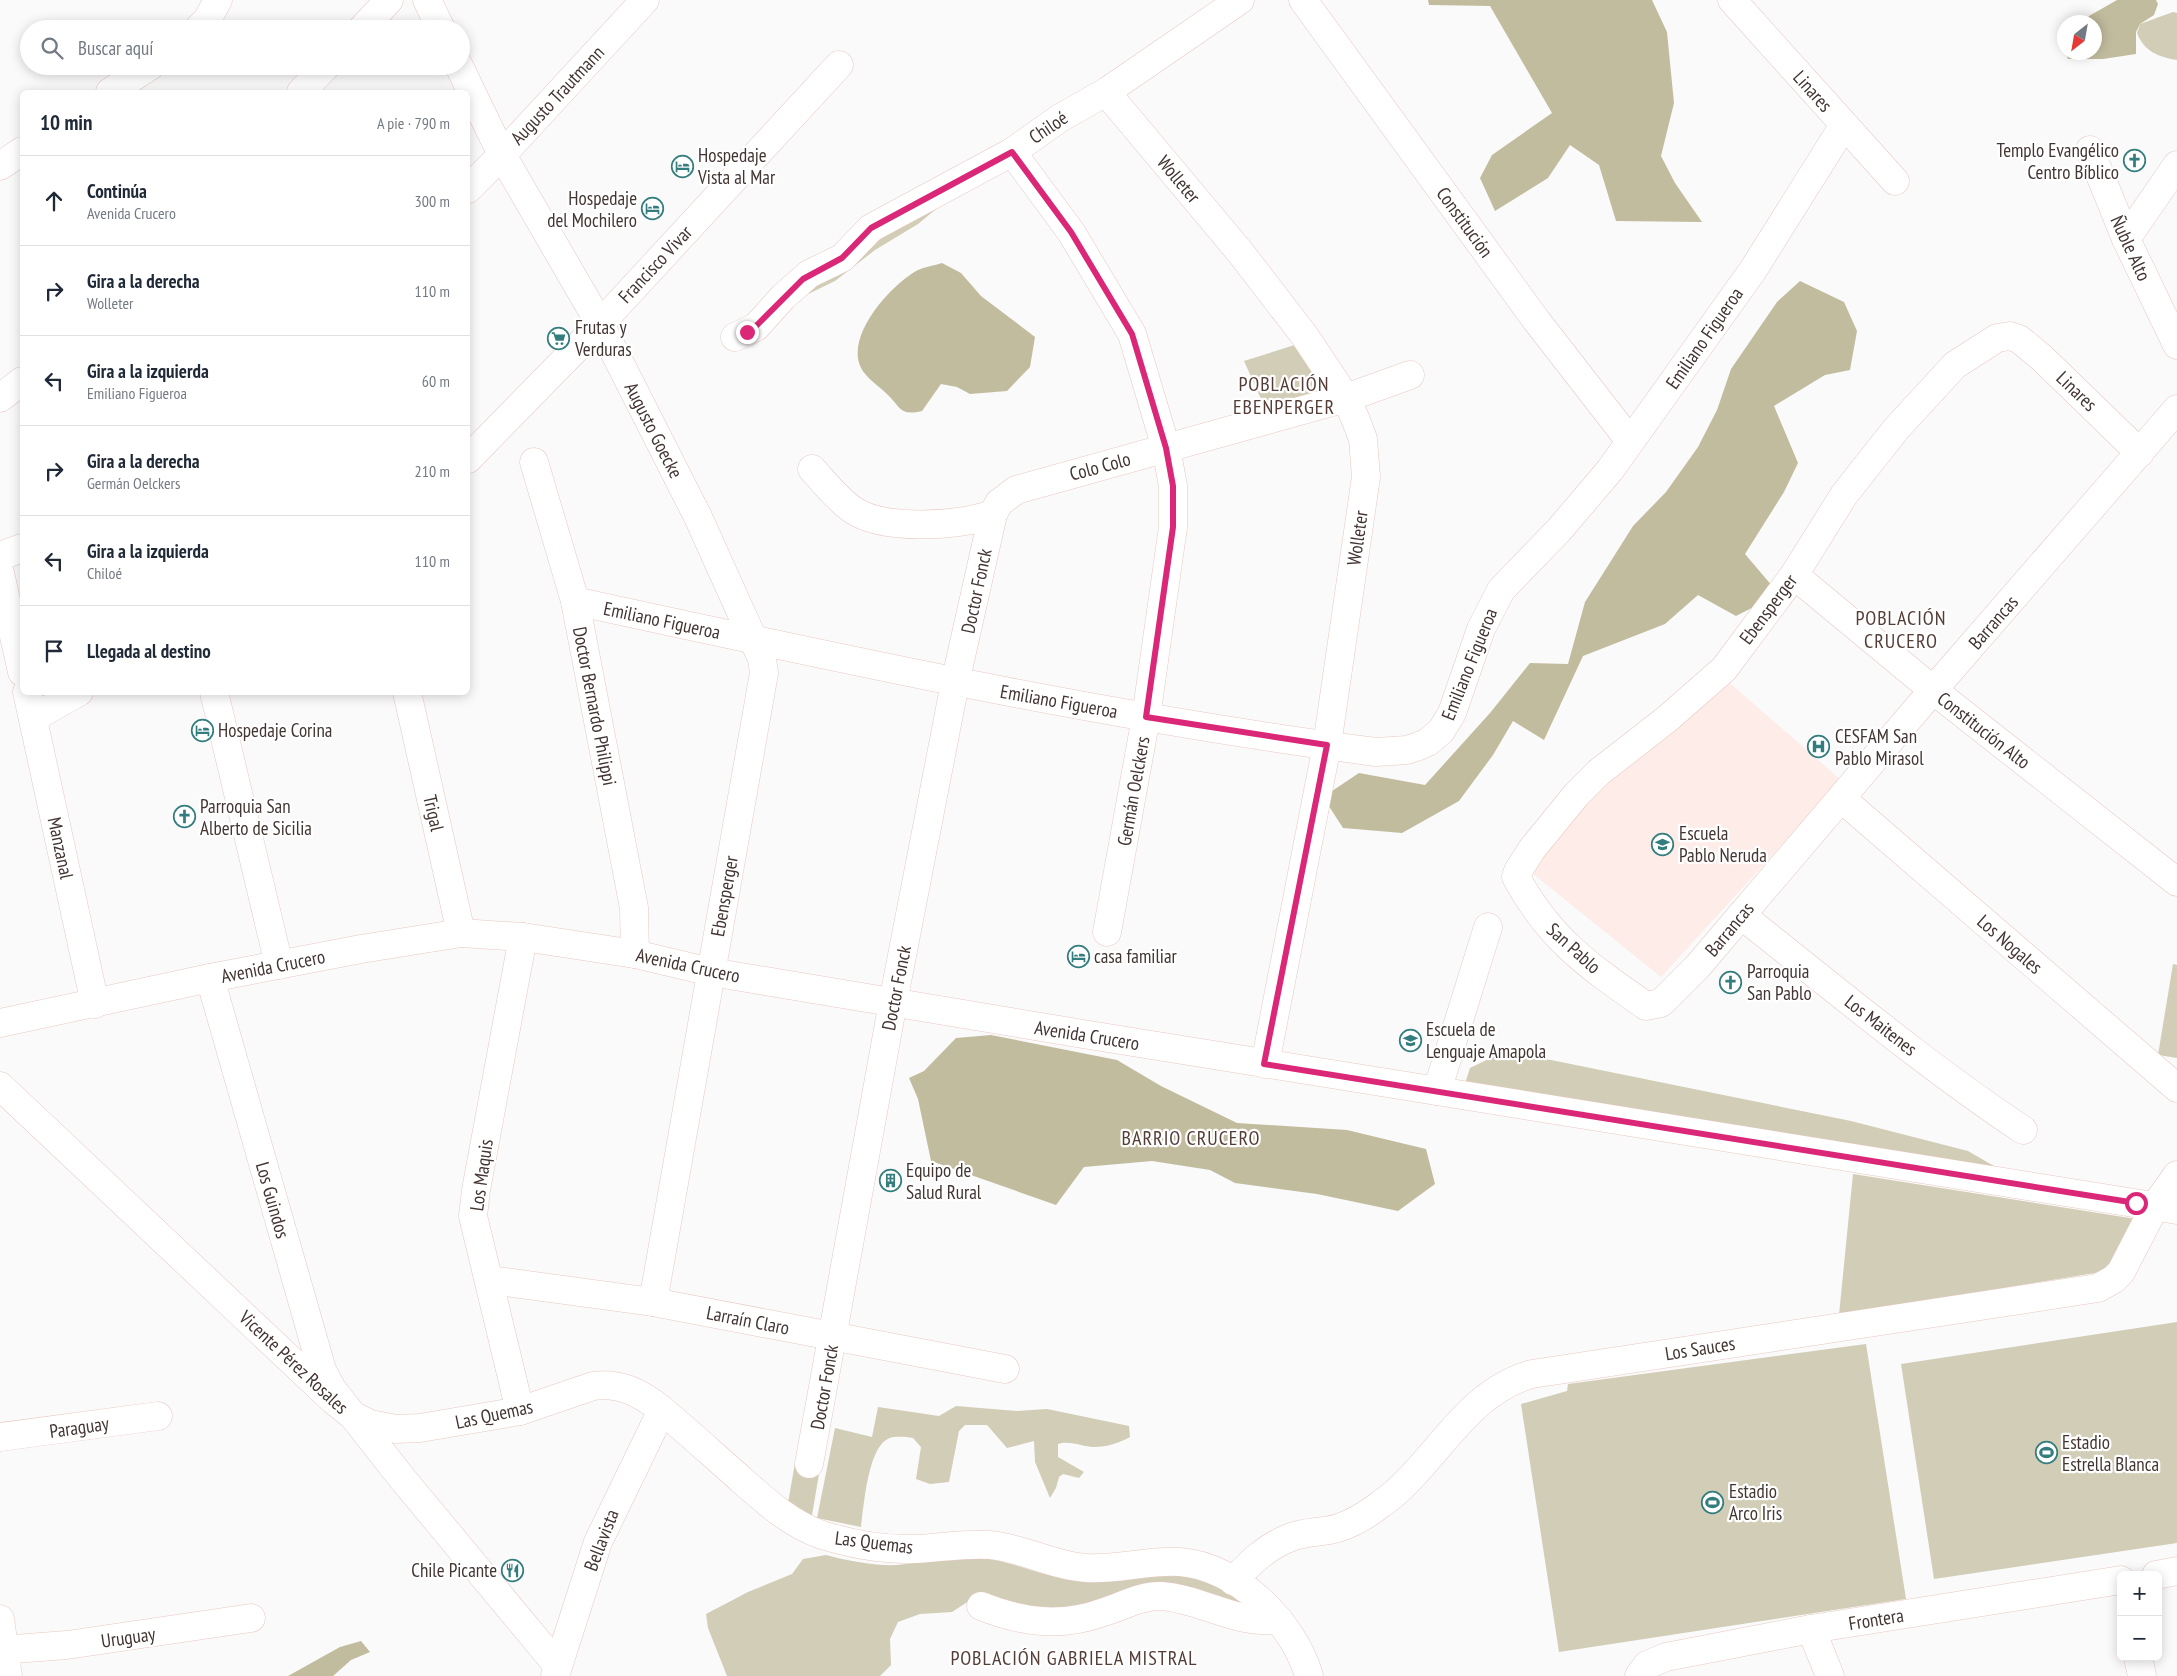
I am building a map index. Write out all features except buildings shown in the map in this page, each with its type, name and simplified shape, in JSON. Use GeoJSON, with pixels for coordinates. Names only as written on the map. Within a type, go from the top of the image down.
{"type":"FeatureCollection","features":[{"type":"Feature","properties":{"kind":"street"},"geometry":{"type":"LineString","coordinates":[[207,20],[218,0]]}},
{"type":"Feature","properties":{"kind":"street"},"geometry":{"type":"LineString","coordinates":[[370,20],[389,0]]}},
{"type":"Feature","properties":{"kind":"street"},"geometry":{"type":"LineString","coordinates":[[427,0],[437,20]]}},
{"type":"Feature","properties":{"kind":"street","name":"Augusto Trautmann"},"geometry":{"type":"LineString","coordinates":[[470,187],[645,0]]}},
{"type":"Feature","properties":{"kind":"street","name":"Chiloé"},"geometry":{"type":"LineString","coordinates":[[735,337],[756,326],[782,297],[809,274],[842,258],[871,228],[1012,152],[1060,118],[1106,92],[1209,8],[1240,0]]}},
{"type":"Feature","properties":{"kind":"street","name":"Constitución"},"geometry":{"type":"LineString","coordinates":[[1303,0],[1536,320],[1630,441]]}},
{"type":"Feature","properties":{"kind":"street","name":"Linares"},"geometry":{"type":"LineString","coordinates":[[1732,0],[1896,181]]}},
{"type":"Feature","properties":{"kind":"street","name":"Francisco Vivar"},"geometry":{"type":"LineString","coordinates":[[470,457],[600,324],[838,65]]}},
{"type":"Feature","properties":{"kind":"street"},"geometry":{"type":"LineString","coordinates":[[113,90],[136,75]]}},
{"type":"Feature","properties":{"kind":"street"},"geometry":{"type":"LineString","coordinates":[[304,90],[318,75]]}},
{"type":"Feature","properties":{"kind":"street","name":"Augusto Goecke"},"geometry":{"type":"LineString","coordinates":[[463,75],[502,155],[600,324],[698,517],[754,640]]}},
{"type":"Feature","properties":{"kind":"street","name":"Wolleter"},"geometry":{"type":"LineString","coordinates":[[1106,92],[1240,252],[1304,335],[1346,398],[1363,439],[1366,477],[1327,745],[1264,1064]]}},
{"type":"Feature","properties":{"kind":"street","name":"Emiliano Figueroa"},"geometry":{"type":"LineString","coordinates":[[575,600],[956,683],[1146,717],[1327,745],[1376,752],[1407,750],[1428,742],[1441,731],[1452,713],[1481,629],[1501,590],[1572,515],[1610,470],[1753,270],[1844,125]]}},
{"type":"Feature","properties":{"kind":"street","name":"Ñuble Alto"},"geometry":{"type":"LineString","coordinates":[[2090,150],[2126,239],[2177,345]]}},
{"type":"Feature","properties":{"kind":"street"},"geometry":{"type":"LineString","coordinates":[[0,166],[20,152]]}},
{"type":"Feature","properties":{"kind":"street","name":"Germán Oelckers"},"geometry":{"type":"LineString","coordinates":[[1012,152],[1071,232],[1127,325],[1141,360],[1166,448],[1173,486],[1173,527],[1146,717],[1107,932]]}},
{"type":"Feature","properties":{"kind":"street"},"geometry":{"type":"LineString","coordinates":[[2126,239],[2177,164]]}},
{"type":"Feature","properties":{"kind":"street","name":"Linares"},"geometry":{"type":"LineString","coordinates":[[2010,336],[2030,346],[2140,453]]}},
{"type":"Feature","properties":{"kind":"street","name":"Ebensperger"},"geometry":{"type":"LineString","coordinates":[[1516,877],[1532,849],[1576,795],[1599,772],[1667,719],[1724,669],[1794,575],[1844,495],[1896,429],[1934,385],[1962,361],[1997,338],[2010,336]]}},
{"type":"Feature","properties":{"kind":"street","name":"Colo Colo"},"geometry":{"type":"LineString","coordinates":[[993,514],[999,503],[1016,490],[1346,398],[1410,376]]}},
{"type":"Feature","properties":{"kind":"street"},"geometry":{"type":"LineString","coordinates":[[0,398],[20,383]]}},
{"type":"Feature","properties":{"kind":"street","name":"Barrancas"},"geometry":{"type":"LineString","coordinates":[[1646,1006],[1662,1003],[1674,992],[1842,799],[1933,690],[2177,410]]}},
{"type":"Feature","properties":{"kind":"street","name":"Doctor Bernardo Philippi"},"geometry":{"type":"LineString","coordinates":[[534,462],[575,600],[634,908],[635,954]]}},
{"type":"Feature","properties":{"kind":"street"},"geometry":{"type":"LineString","coordinates":[[812,469],[854,511],[877,521],[905,524],[946,522],[978,520],[993,514]]}},
{"type":"Feature","properties":{"kind":"street","name":"Doctor Fonck"},"geometry":{"type":"LineString","coordinates":[[809,1464],[893,1002],[956,683],[993,514]]}},
{"type":"Feature","properties":{"kind":"street"},"geometry":{"type":"LineString","coordinates":[[0,556],[20,549]]}},
{"type":"Feature","properties":{"kind":"street"},"geometry":{"type":"LineString","coordinates":[[0,572],[20,663]]}},
{"type":"Feature","properties":{"kind":"street","name":"Constitución Alto"},"geometry":{"type":"LineString","coordinates":[[1794,575],[1933,690],[2177,882]]}},
{"type":"Feature","properties":{"kind":"street","name":"Ebensperger"},"geometry":{"type":"LineString","coordinates":[[653,1302],[764,672],[762,659],[754,640]]}},
{"type":"Feature","properties":{"kind":"street"},"geometry":{"type":"LineString","coordinates":[[30,705],[68,695]]}},
{"type":"Feature","properties":{"kind":"street"},"geometry":{"type":"LineString","coordinates":[[215,695],[279,965]]}},
{"type":"Feature","properties":{"kind":"street","name":"Trigal"},"geometry":{"type":"LineString","coordinates":[[408,695],[462,933]]}},
{"type":"Feature","properties":{"kind":"street","name":"Manzanal"},"geometry":{"type":"LineString","coordinates":[[30,705],[95,1004]]}},
{"type":"Feature","properties":{"kind":"street","name":"Los Nogales"},"geometry":{"type":"LineString","coordinates":[[1842,799],[2177,1088]]}},
{"type":"Feature","properties":{"kind":"street","name":"San Pablo"},"geometry":{"type":"LineString","coordinates":[[1516,877],[1537,912],[1560,939],[1582,959],[1646,1006]]}},
{"type":"Feature","properties":{"kind":"street","name":"Los Maitenes"},"geometry":{"type":"LineString","coordinates":[[1741,915],[1920,1056],[2023,1130]]}},
{"type":"Feature","properties":{"kind":"street"},"geometry":{"type":"LineString","coordinates":[[1437,1091],[1488,928]]}},
{"type":"Feature","properties":{"kind":"street","name":"Avenida Crucero"},"geometry":{"type":"LineString","coordinates":[[0,1023],[210,978],[462,933],[523,937],[635,954],[711,972],[1264,1064],[2166,1208]]}},
{"type":"Feature","properties":{"kind":"street","name":"Los Maquis"},"geometry":{"type":"LineString","coordinates":[[520,1411],[490,1280],[473,1216],[476,1190],[523,937]]}},
{"type":"Feature","properties":{"kind":"street","name":"Los Guindos"},"geometry":{"type":"LineString","coordinates":[[210,978],[315,1354],[332,1389],[352,1415]]}},
{"type":"Feature","properties":{"kind":"street","name":"Vicente Pérez Rosales"},"geometry":{"type":"LineString","coordinates":[[0,1086],[352,1415],[557,1671]]}},
{"type":"Feature","properties":{"kind":"street","name":"Los Sauces"},"geometry":{"type":"LineString","coordinates":[[1232,1581],[1252,1561],[1274,1545],[1292,1536],[1337,1528],[1360,1518],[1383,1503],[1482,1400],[1507,1382],[1532,1374],[2098,1288],[2114,1279],[2121,1272],[2166,1208],[2177,1175]]}},
{"type":"Feature","properties":{"kind":"street","name":"Larraín Claro"},"geometry":{"type":"LineString","coordinates":[[490,1280],[653,1302],[1005,1369]]}},
{"type":"Feature","properties":{"kind":"street","name":"Las Quemas"},"geometry":{"type":"LineString","coordinates":[[352,1415],[370,1424],[396,1429],[420,1428],[520,1411],[603,1384],[625,1388],[638,1393],[662,1410],[779,1512],[805,1528],[832,1538],[890,1548],[993,1546],[1043,1560],[1086,1568],[1165,1562],[1182,1562],[1198,1565],[1232,1581],[1266,1606],[1278,1618],[1299,1648],[1309,1676]]}},
{"type":"Feature","properties":{"kind":"street","name":"Bellavista"},"geometry":{"type":"LineString","coordinates":[[557,1671],[598,1542],[662,1410]]}},
{"type":"Feature","properties":{"kind":"street","name":"Paraguay"},"geometry":{"type":"LineString","coordinates":[[0,1437],[158,1416]]}},
{"type":"Feature","properties":{"kind":"street"},"geometry":{"type":"LineString","coordinates":[[2162,1574],[2177,1571]]}},
{"type":"Feature","properties":{"kind":"street","name":"Frontera"},"geometry":{"type":"LineString","coordinates":[[1639,1676],[1647,1666],[1666,1657],[1811,1629],[2117,1581]]}},
{"type":"Feature","properties":{"kind":"street"},"geometry":{"type":"LineString","coordinates":[[981,1606],[1003,1615],[1048,1623],[1101,1613],[1149,1596],[1164,1596],[1248,1619],[1265,1621],[1278,1618]]}},
{"type":"Feature","properties":{"kind":"street","name":"Uruguay"},"geometry":{"type":"LineString","coordinates":[[2,1650],[52,1636],[217,1607]]}},
{"type":"Feature","properties":{"kind":"street","name":"Uruguay"},"geometry":{"type":"LineString","coordinates":[[2,1650],[67,1645],[251,1618]]}},
{"type":"Feature","properties":{"kind":"street"},"geometry":{"type":"LineString","coordinates":[[0,1620],[2,1650],[8,1676]]}},
{"type":"Feature","properties":{"kind":"street"},"geometry":{"type":"LineString","coordinates":[[1811,1629],[1830,1676]]}},
{"type":"Feature","properties":{"kind":"street"},"geometry":{"type":"LineString","coordinates":[[2139,1661],[2142,1676]]}},
{"type":"Feature","properties":{"kind":"shaded area"},"geometry":{"type":"Polygon","coordinates":[[[1428,0],[1652,0],[1667,32],[1674,103],[1661,156],[1675,183],[1702,222],[1616,221],[1599,165],[1570,145],[1548,178],[1495,211],[1480,178],[1492,155],[1552,113],[1490,6],[1429,5],[1428,0]]]}},
{"type":"Feature","properties":{"kind":"shaded area"},"geometry":{"type":"Polygon","coordinates":[[[2117,0],[2156,0],[2158,4],[2154,15],[2140,24],[2136,32],[2136,54],[2102,59],[2102,15],[2091,15],[2117,0]]]}},
{"type":"Feature","properties":{"kind":"shaded area"},"geometry":{"type":"Polygon","coordinates":[[[2173,12],[2177,13],[2177,60],[2158,55],[2148,49],[2137,33],[2140,24],[2173,12]]]}},
{"type":"Feature","properties":{"kind":"shaded area"},"geometry":{"type":"Polygon","coordinates":[[[952,196],[918,224],[875,250],[835,281],[800,298],[863,242],[952,196]]]}},
{"type":"Feature","properties":{"kind":"shaded area"},"geometry":{"type":"Polygon","coordinates":[[[942,263],[961,273],[981,296],[1035,337],[1030,367],[1007,391],[970,394],[957,387],[941,384],[922,411],[905,412],[861,368],[858,355],[859,341],[873,313],[894,288],[916,271],[942,263]]]}},
{"type":"Feature","properties":{"kind":"shaded area"},"geometry":{"type":"Polygon","coordinates":[[[1800,281],[1844,302],[1857,331],[1850,370],[1825,375],[1774,406],[1798,463],[1784,492],[1745,554],[1779,594],[1736,616],[1698,595],[1665,624],[1583,656],[1544,740],[1513,721],[1493,755],[1459,801],[1402,833],[1343,828],[1323,797],[1359,773],[1425,785],[1490,713],[1530,663],[1568,664],[1585,602],[1633,526],[1666,492],[1698,447],[1717,410],[1731,369],[1777,302],[1800,281]]]}},
{"type":"Feature","properties":{"kind":"shaded area"},"geometry":{"type":"Polygon","coordinates":[[[1301,343],[1324,385],[1324,393],[1266,410],[1244,361],[1301,343]]]}},
{"type":"Feature","properties":{"kind":"shaded area","name":"Escuela Pablo Neruda"},"geometry":{"type":"Polygon","coordinates":[[[1724,678],[1841,780],[1661,977],[1527,869],[1560,819],[1724,678]]]}},
{"type":"Feature","properties":{"kind":"shaded area"},"geometry":{"type":"Polygon","coordinates":[[[2173,964],[2177,965],[2177,1058],[2158,1055],[2173,964]]]}},
{"type":"Feature","properties":{"kind":"shaded area"},"geometry":{"type":"Polygon","coordinates":[[[991,1035],[1117,1060],[1161,1086],[1237,1123],[1347,1130],[1426,1149],[1435,1184],[1398,1211],[1317,1194],[1235,1183],[1210,1170],[1152,1161],[1084,1167],[1056,1205],[931,1161],[918,1099],[909,1078],[924,1071],[956,1038],[991,1035]]]}},
{"type":"Feature","properties":{"kind":"shaded area"},"geometry":{"type":"Polygon","coordinates":[[[1501,1053],[1551,1060],[1851,1121],[1968,1151],[2018,1180],[1463,1090],[1470,1068],[1501,1053]]]}},
{"type":"Feature","properties":{"kind":"shaded area"},"geometry":{"type":"Polygon","coordinates":[[[1853,1174],[2136,1219],[2119,1256],[2101,1272],[1839,1315],[1853,1174]]]}},
{"type":"Feature","properties":{"kind":"shaded area","name":"Estadio Estrella Blanca"},"geometry":{"type":"Polygon","coordinates":[[[2177,1322],[2177,1543],[1934,1579],[1901,1364],[2177,1322]]]}},
{"type":"Feature","properties":{"kind":"shaded area","name":"Estadio Arco Iris"},"geometry":{"type":"Polygon","coordinates":[[[1866,1344],[1906,1599],[1559,1652],[1521,1404],[1567,1391],[1568,1384],[1866,1344]]]}},
{"type":"Feature","properties":{"kind":"shaded area"},"geometry":{"type":"Polygon","coordinates":[[[956,1406],[1017,1411],[1047,1409],[1129,1426],[1130,1437],[1099,1447],[1072,1443],[1058,1444],[1058,1457],[1084,1472],[1079,1478],[1063,1474],[1059,1477],[1056,1488],[1050,1498],[1035,1462],[1034,1441],[1007,1448],[987,1425],[965,1425],[959,1431],[949,1482],[930,1484],[916,1479],[921,1447],[913,1438],[890,1438],[883,1443],[872,1464],[868,1477],[861,1527],[817,1518],[835,1428],[872,1437],[878,1407],[939,1416],[956,1406]]]}},
{"type":"Feature","properties":{"kind":"shaded area"},"geometry":{"type":"Polygon","coordinates":[[[795,1463],[820,1468],[812,1515],[808,1515],[788,1503],[795,1463]]]}},
{"type":"Feature","properties":{"kind":"shaded area"},"geometry":{"type":"Polygon","coordinates":[[[826,1555],[879,1565],[897,1565],[960,1557],[983,1558],[1050,1576],[1077,1580],[1155,1575],[1187,1576],[1217,1586],[1251,1609],[1116,1600],[1048,1613],[978,1595],[952,1612],[920,1614],[898,1622],[890,1639],[891,1665],[880,1676],[727,1676],[708,1628],[706,1614],[748,1592],[792,1574],[803,1559],[826,1555]]]}},
{"type":"Feature","properties":{"kind":"shaded area"},"geometry":{"type":"Polygon","coordinates":[[[361,1641],[370,1652],[351,1660],[333,1676],[288,1676],[340,1647],[361,1641]]]}},
{"type":"Feature","properties":{"kind":"place","name":"Templo Evangélico Centro Bíblico"},"geometry":{"type":"Point","coordinates":[2135,161]}},
{"type":"Feature","properties":{"kind":"place","name":"Hospedaje Vista al Mar"},"geometry":{"type":"Point","coordinates":[682,166]}},
{"type":"Feature","properties":{"kind":"place","name":"Hospedaje del Mochilero"},"geometry":{"type":"Point","coordinates":[653,209]}},
{"type":"Feature","properties":{"kind":"place","name":"Frutas y Verduras"},"geometry":{"type":"Point","coordinates":[559,338]}},
{"type":"Feature","properties":{"kind":"place","name":"Hospedaje Corina"},"geometry":{"type":"Point","coordinates":[202,730]}},
{"type":"Feature","properties":{"kind":"place","name":"CESFAM San Pablo Mirasol"},"geometry":{"type":"Point","coordinates":[1819,747]}},
{"type":"Feature","properties":{"kind":"place","name":"Parroquia San Alberto de Sicilia"},"geometry":{"type":"Point","coordinates":[184,817]}},
{"type":"Feature","properties":{"kind":"place","name":"Escuela Pablo Neruda"},"geometry":{"type":"Point","coordinates":[1663,844]}},
{"type":"Feature","properties":{"kind":"place","name":"casa familiar"},"geometry":{"type":"Point","coordinates":[1078,956]}},
{"type":"Feature","properties":{"kind":"place","name":"Parroquia San Pablo"},"geometry":{"type":"Point","coordinates":[1731,982]}},
{"type":"Feature","properties":{"kind":"place","name":"Escuela de Lenguaje Amapola"},"geometry":{"type":"Point","coordinates":[1410,1040]}},
{"type":"Feature","properties":{"kind":"place","name":"Equipo de Salud Rural"},"geometry":{"type":"Point","coordinates":[890,1181]}},
{"type":"Feature","properties":{"kind":"place","name":"Estadio Estrella Blanca"},"geometry":{"type":"Point","coordinates":[2046,1453]}},
{"type":"Feature","properties":{"kind":"place","name":"Estadio Arco Iris"},"geometry":{"type":"Point","coordinates":[1713,1502]}},
{"type":"Feature","properties":{"kind":"place","name":"Chile Picante"},"geometry":{"type":"Point","coordinates":[513,1570]}},
{"type":"Feature","properties":{"kind":"district","name":"POBLACIÓN EBENPERGER"},"geometry":{"type":"Point","coordinates":[1284,396]}},
{"type":"Feature","properties":{"kind":"district","name":"POBLACIÓN CRUCERO"},"geometry":{"type":"Point","coordinates":[1901,630]}},
{"type":"Feature","properties":{"kind":"district","name":"BARRIO CRUCERO"},"geometry":{"type":"Point","coordinates":[1191,1138]}},
{"type":"Feature","properties":{"kind":"district","name":"POBLACIÓN GABRIELA MISTRAL"},"geometry":{"type":"Point","coordinates":[1074,1658]}},
{"type":"Feature","properties":{"kind":"route"},"geometry":{"type":"LineString","coordinates":[[747,332],[756,326],[782,297],[803,279],[816,270],[842,258],[863,234],[871,228],[1012,152],[1071,232],[1097,272],[1132,334],[1166,448],[1173,486],[1173,527],[1146,717],[1327,745],[1264,1064],[2136,1203]]}}]}
